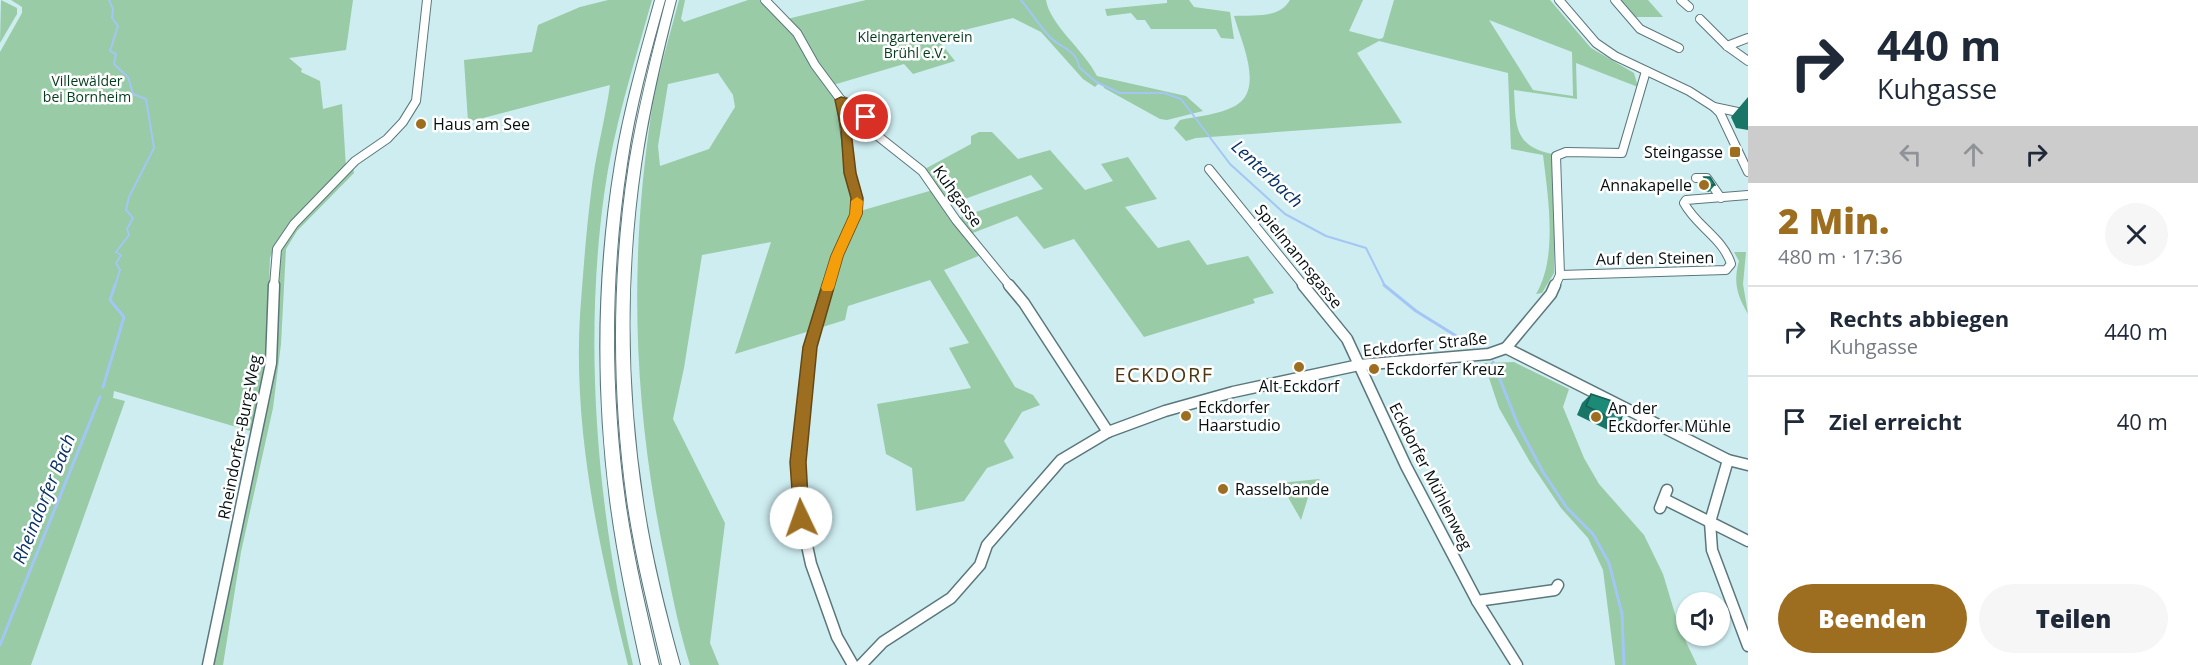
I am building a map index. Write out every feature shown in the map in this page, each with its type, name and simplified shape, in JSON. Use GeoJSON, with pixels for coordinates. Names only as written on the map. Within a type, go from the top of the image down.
{"type":"FeatureCollection","features":[{"type":"Feature","properties":{"kind":"highway"},"geometry":{"type":"LineString","coordinates":[[651,665],[621,527],[607,386],[606,333],[617,185],[632,107],[660,0]]}},
{"type":"Feature","properties":{"kind":"highway"},"geometry":{"type":"LineString","coordinates":[[670,0],[646,97],[631,184],[626,227],[622,331],[623,384],[633,478],[649,575],[672,665]]}},
{"type":"Feature","properties":{"kind":"street","name":"Rheindorfer-Burg-Weg"},"geometry":{"type":"LineString","coordinates":[[208,665],[271,363],[274,262],[277,249],[294,224],[349,168],[395,130],[416,101],[427,0]]}},
{"type":"Feature","properties":{"kind":"street","name":"Kuhgasse"},"geometry":{"type":"LineString","coordinates":[[765,0],[797,33],[814,64],[841,100],[861,109],[874,133],[922,171],[956,220],[1024,303],[1108,432]]}},
{"type":"Feature","properties":{"kind":"street"},"geometry":{"type":"LineString","coordinates":[[1559,0],[1596,43],[1646,72],[1689,91],[1714,107],[1720,113],[1748,172]]}},
{"type":"Feature","properties":{"kind":"street"},"geometry":{"type":"LineString","coordinates":[[1615,0],[1640,29],[1679,48]]}},
{"type":"Feature","properties":{"kind":"street"},"geometry":{"type":"LineString","coordinates":[[1682,0],[1689,7]]}},
{"type":"Feature","properties":{"kind":"street"},"geometry":{"type":"LineString","coordinates":[[1700,19],[1727,46],[1748,61]]}},
{"type":"Feature","properties":{"kind":"street"},"geometry":{"type":"LineString","coordinates":[[1727,46],[1748,38]]}},
{"type":"Feature","properties":{"kind":"street"},"geometry":{"type":"LineString","coordinates":[[1506,348],[1551,294],[1560,275],[1556,156],[1566,152],[1622,153],[1633,115],[1634,102],[1646,72]]}},
{"type":"Feature","properties":{"kind":"street"},"geometry":{"type":"LineString","coordinates":[[841,100],[850,173],[857,198],[856,214],[837,256],[810,347],[798,462],[801,518],[812,564],[837,637],[853,665]]}},
{"type":"Feature","properties":{"kind":"street"},"geometry":{"type":"LineString","coordinates":[[1714,107],[1748,114]]}},
{"type":"Feature","properties":{"kind":"street","name":"Spielmannsgasse"},"geometry":{"type":"LineString","coordinates":[[1209,169],[1347,339],[1359,365]]}},
{"type":"Feature","properties":{"kind":"street"},"geometry":{"type":"LineString","coordinates":[[1696,178],[1707,178],[1721,198]]}},
{"type":"Feature","properties":{"kind":"street","name":"Auf den Steinen"},"geometry":{"type":"LineString","coordinates":[[1560,275],[1726,270],[1731,264],[1727,253],[1700,226],[1684,203],[1686,200],[1748,195]]}},
{"type":"Feature","properties":{"kind":"street","name":"Eckdorfer Straße"},"geometry":{"type":"LineString","coordinates":[[861,665],[883,642],[951,598],[980,565],[987,545],[1060,460],[1108,432],[1165,411],[1233,392],[1359,365],[1489,354],[1506,348],[1728,460],[1748,465]]}},
{"type":"Feature","properties":{"kind":"street","name":"Eckdorfer Mühlenweg"},"geometry":{"type":"LineString","coordinates":[[1359,365],[1406,466],[1477,601],[1517,665]]}},
{"type":"Feature","properties":{"kind":"street"},"geometry":{"type":"LineString","coordinates":[[1728,460],[1710,522],[1712,550],[1744,627],[1748,646]]}},
{"type":"Feature","properties":{"kind":"street"},"geometry":{"type":"LineString","coordinates":[[1664,499],[1748,541]]}},
{"type":"Feature","properties":{"kind":"street"},"geometry":{"type":"LineString","coordinates":[[1477,601],[1555,590],[1558,585]]}},
{"type":"Feature","properties":{"kind":"green space"},"geometry":{"type":"Polygon","coordinates":[[[1,0],[17,8],[17,14],[0,43],[1,0]]]}},
{"type":"Feature","properties":{"kind":"green space","name":"Villewälder bei Bornheim"},"geometry":{"type":"Polygon","coordinates":[[[11,0],[353,0],[346,50],[289,58],[302,69],[301,72],[320,81],[323,109],[342,104],[346,168],[293,220],[270,258],[266,362],[253,427],[250,431],[114,391],[113,398],[125,401],[31,665],[0,665],[0,52],[22,13],[22,7],[11,0]]]}},
{"type":"Feature","properties":{"kind":"green space"},"geometry":{"type":"Polygon","coordinates":[[[608,0],[652,0],[625,97],[608,170],[598,253],[595,312],[595,372],[603,490],[621,608],[633,665],[628,665],[591,492],[581,404],[579,360],[586,238],[593,179],[610,85],[468,122],[464,60],[532,52],[538,25],[580,7],[608,0]]]}},
{"type":"Feature","properties":{"kind":"green space"},"geometry":{"type":"Polygon","coordinates":[[[679,0],[685,0],[681,19],[684,22],[748,0],[763,0],[795,34],[838,101],[860,211],[933,190],[953,220],[1043,189],[1031,175],[948,205],[923,170],[971,144],[971,136],[979,132],[992,132],[1018,159],[1050,150],[1085,190],[1113,181],[1101,164],[1128,157],[1157,199],[1125,207],[1158,248],[1189,240],[1207,265],[1248,256],[1274,293],[1253,299],[1255,303],[1144,337],[1074,239],[1044,249],[1017,216],[965,236],[981,255],[944,270],[1015,387],[1033,395],[1040,405],[1022,412],[1004,441],[1014,458],[987,468],[964,501],[916,511],[912,468],[886,454],[877,404],[971,388],[949,348],[969,343],[930,280],[848,306],[845,320],[735,354],[771,242],[702,255],[684,368],[673,419],[725,523],[710,643],[719,665],[690,665],[674,604],[656,511],[641,398],[637,286],[644,173],[651,115],[679,0]],[[718,73],[668,84],[658,146],[660,166],[709,149],[735,107],[733,95],[718,73]]]}},
{"type":"Feature","properties":{"kind":"green space","name":"Kleingartenverein Brühl e.V."},"geometry":{"type":"Polygon","coordinates":[[[866,0],[1046,0],[1060,28],[1097,76],[1186,96],[1203,111],[1167,120],[1160,119],[1104,88],[1103,85],[1099,83],[1095,87],[1083,79],[1041,32],[1013,18],[936,37],[955,61],[913,74],[904,64],[833,85],[787,19],[866,0]]]}},
{"type":"Feature","properties":{"kind":"green space"},"geometry":{"type":"Polygon","coordinates":[[[1167,0],[1189,0],[1194,7],[1230,12],[1234,39],[1221,38],[1216,29],[1151,29],[1145,20],[1137,20],[1131,13],[1107,16],[1105,9],[1167,3],[1167,0]]]}},
{"type":"Feature","properties":{"kind":"green space"},"geometry":{"type":"Polygon","coordinates":[[[1290,0],[1363,0],[1349,31],[1379,39],[1383,38],[1394,0],[1550,0],[1591,48],[1634,73],[1638,87],[1576,63],[1577,99],[1514,90],[1515,113],[1523,139],[1539,150],[1552,154],[1555,202],[1554,273],[1542,293],[1536,294],[1547,263],[1550,226],[1543,155],[1511,149],[1508,73],[1379,41],[1357,53],[1402,123],[1196,138],[1186,141],[1174,128],[1180,120],[1222,111],[1235,106],[1244,99],[1250,77],[1234,16],[1265,15],[1285,6],[1290,0]],[[1489,20],[1533,90],[1573,96],[1572,52],[1489,20]]]}},
{"type":"Feature","properties":{"kind":"green space"},"geometry":{"type":"Polygon","coordinates":[[[1620,0],[1648,0],[1663,17],[1634,17],[1620,0]]]}},
{"type":"Feature","properties":{"kind":"green space"},"geometry":{"type":"Polygon","coordinates":[[[353,167],[354,173],[297,231],[286,249],[281,344],[273,408],[241,552],[223,665],[213,665],[274,371],[281,249],[299,224],[353,167]]]}},
{"type":"Feature","properties":{"kind":"green space"},"geometry":{"type":"Polygon","coordinates":[[[1734,252],[1746,252],[1743,284],[1748,314],[1737,288],[1736,275],[1739,261],[1734,252]]]}},
{"type":"Feature","properties":{"kind":"green space"},"geometry":{"type":"Polygon","coordinates":[[[1514,362],[1569,389],[1563,407],[1584,458],[1599,484],[1644,535],[1663,574],[1676,617],[1676,646],[1688,646],[1697,665],[1615,665],[1603,570],[1588,538],[1561,508],[1530,462],[1499,408],[1484,363],[1514,362]]]}},
{"type":"Feature","properties":{"kind":"green space"},"geometry":{"type":"Polygon","coordinates":[[[1319,479],[1323,485],[1311,488],[1301,520],[1280,483],[1319,479]]]}},
{"type":"Feature","properties":{"kind":"building"},"geometry":{"type":"Polygon","coordinates":[[[1704,177],[1710,177],[1715,185],[1711,185],[1704,177]]]}},
{"type":"Feature","properties":{"kind":"building"},"geometry":{"type":"Polygon","coordinates":[[[1591,394],[1615,402],[1613,405],[1624,410],[1620,422],[1586,406],[1591,394]]]}},
{"type":"Feature","properties":{"kind":"waterway"},"geometry":{"type":"LineString","coordinates":[[109,0],[113,9],[112,18],[118,26],[110,51],[116,54],[114,64],[128,77],[133,94],[146,99],[154,148],[129,197],[126,210],[133,218],[127,229],[129,235],[116,252],[121,255],[116,263],[120,270],[115,286]]}},
{"type":"Feature","properties":{"kind":"waterway","name":"Lenterbach"},"geometry":{"type":"LineString","coordinates":[[1021,0],[1047,34],[1072,53],[1079,67],[1096,82],[1120,93],[1164,93],[1181,99],[1230,164],[1285,214],[1326,236],[1366,248],[1385,286]]}},
{"type":"Feature","properties":{"kind":"waterway"},"geometry":{"type":"LineString","coordinates":[[103,387],[124,317],[110,300],[115,285]]}},
{"type":"Feature","properties":{"kind":"waterway","name":"Lenterbach"},"geometry":{"type":"LineString","coordinates":[[1385,286],[1416,311],[1474,347]]}},
{"type":"Feature","properties":{"kind":"waterway"},"geometry":{"type":"LineString","coordinates":[[1493,362],[1518,425],[1543,472],[1567,508],[1593,534],[1609,563],[1622,614],[1624,665]]}},
{"type":"Feature","properties":{"kind":"waterway","name":"Rheindorfer Bach"},"geometry":{"type":"LineString","coordinates":[[0,645],[100,397]]}},
{"type":"Feature","properties":{"kind":"slow traffic"},"geometry":{"type":"LineString","coordinates":[[828,288],[837,256],[856,214],[857,201]]}},
{"type":"Feature","properties":{"kind":"place","name":"Haus am See"},"geometry":{"type":"Point","coordinates":[421,124]}},
{"type":"Feature","properties":{"kind":"place","name":"Steingasse"},"geometry":{"type":"Point","coordinates":[1735,152]}},
{"type":"Feature","properties":{"kind":"place","name":"Annakapelle"},"geometry":{"type":"Point","coordinates":[1704,185]}},
{"type":"Feature","properties":{"kind":"place","name":"Alt Eckdorf"},"geometry":{"type":"Point","coordinates":[1299,367]}},
{"type":"Feature","properties":{"kind":"place","name":"Eckdorfer Kreuz"},"geometry":{"type":"Point","coordinates":[1374,369]}},
{"type":"Feature","properties":{"kind":"place","name":"Eckdorfer Haarstudio"},"geometry":{"type":"Point","coordinates":[1186,416]}},
{"type":"Feature","properties":{"kind":"place","name":"An der Eckdorfer Mühle"},"geometry":{"type":"Point","coordinates":[1596,417]}},
{"type":"Feature","properties":{"kind":"place","name":"Rasselbande"},"geometry":{"type":"Point","coordinates":[1223,489]}},
{"type":"Feature","properties":{"kind":"district","name":"ECKDORF"},"geometry":{"type":"Point","coordinates":[1164,375]}},
{"type":"Feature","properties":{"kind":"route"},"geometry":{"type":"LineString","coordinates":[[801,518],[798,462],[810,347],[837,256],[856,214],[857,198],[850,173],[841,100],[856,105],[866,117]]}}]}
